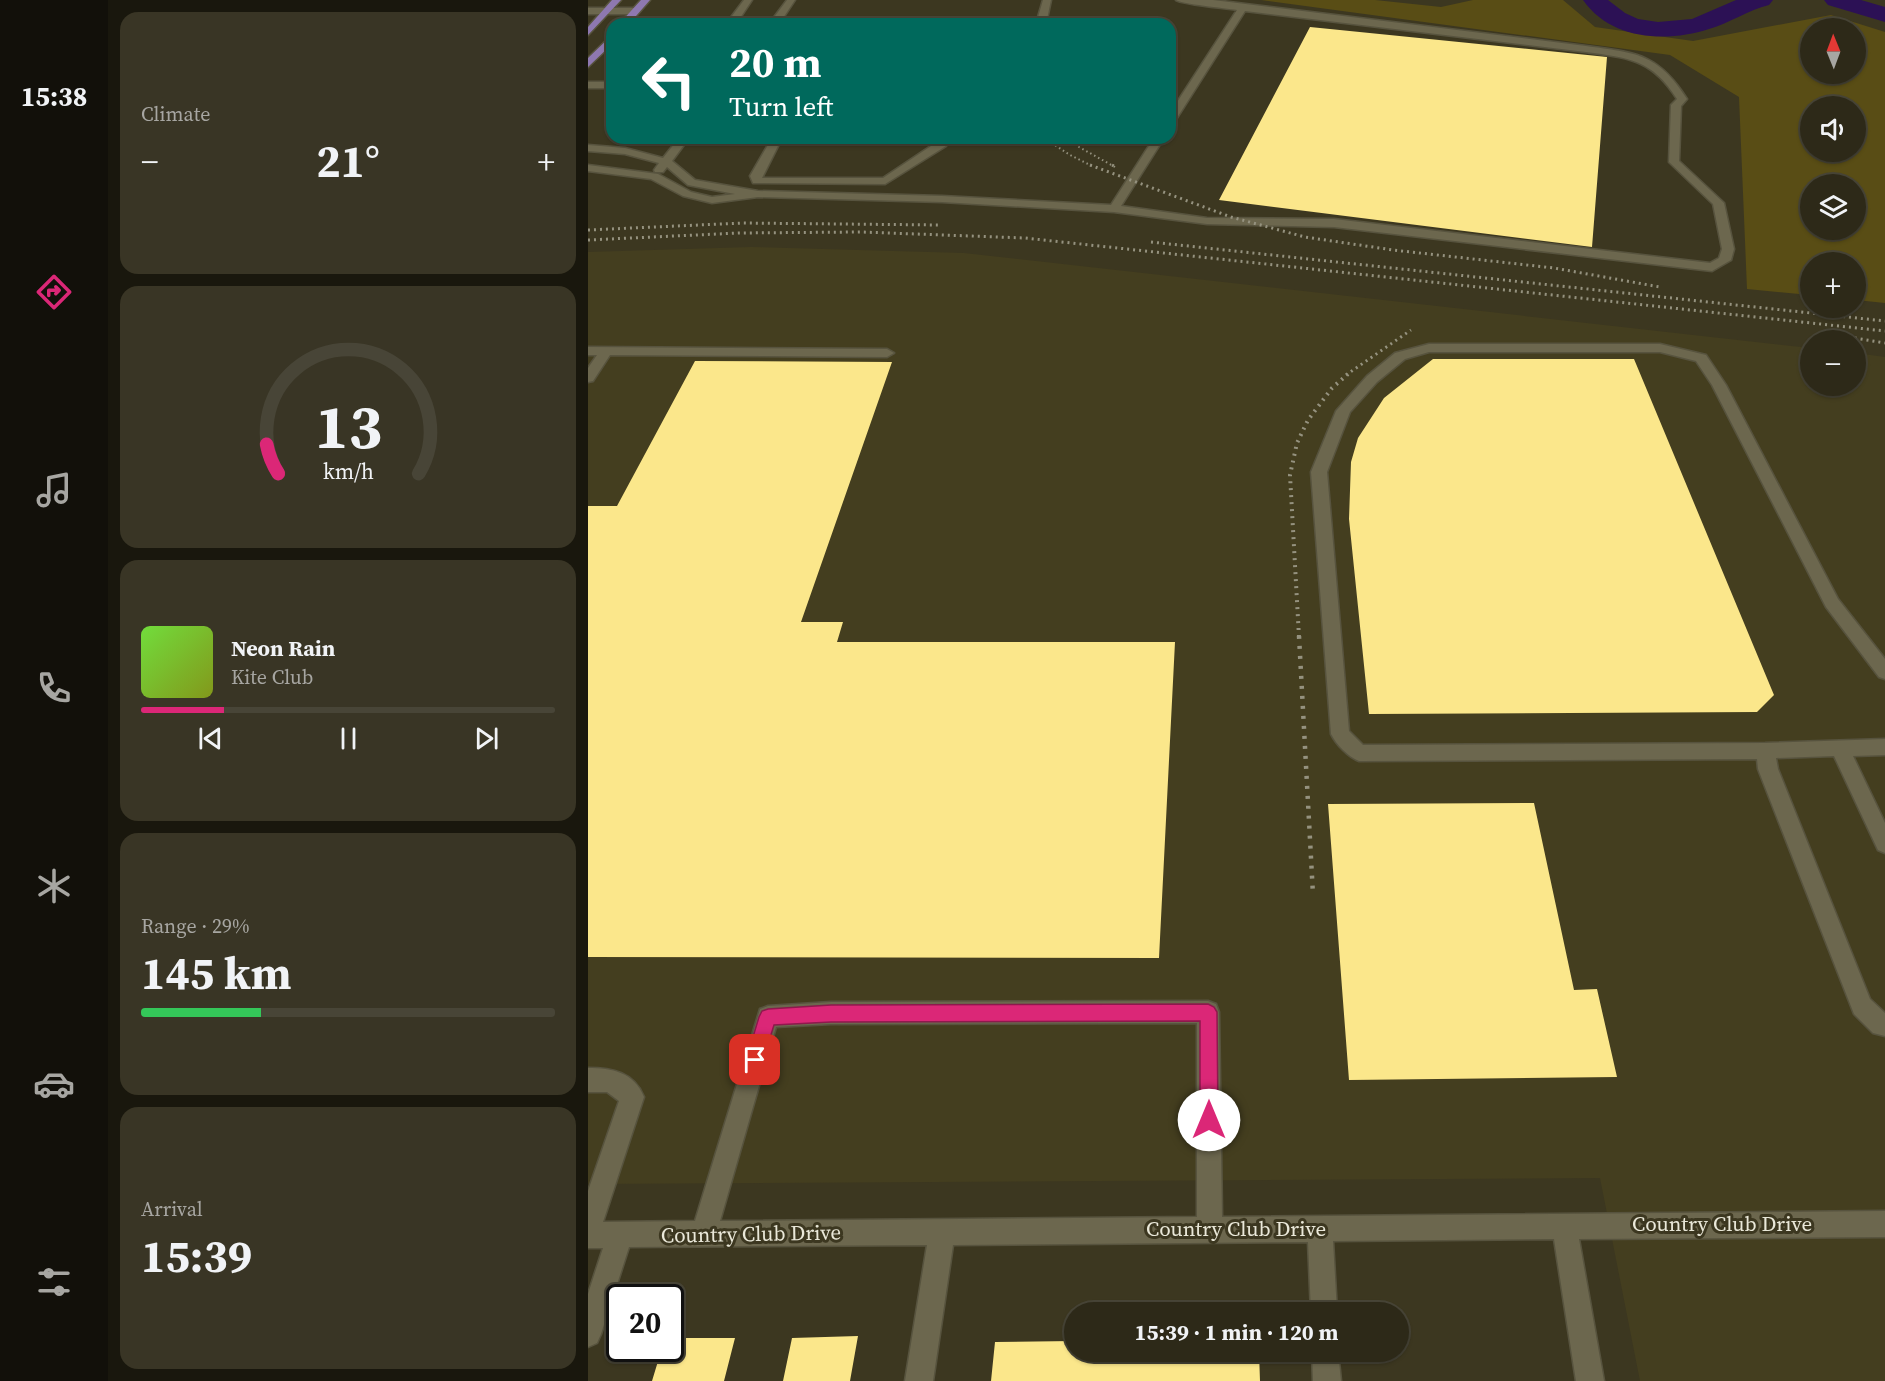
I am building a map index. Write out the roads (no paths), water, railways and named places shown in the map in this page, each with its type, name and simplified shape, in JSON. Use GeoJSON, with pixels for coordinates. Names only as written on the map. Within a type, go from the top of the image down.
{"type":"FeatureCollection","features":[{"type":"Feature","properties":{"kind":"main road"},"geometry":{"type":"LineString","coordinates":[[588,32],[617,0]]}},
{"type":"Feature","properties":{"kind":"main road"},"geometry":{"type":"LineString","coordinates":[[630,18],[646,0]]}},
{"type":"Feature","properties":{"kind":"main road"},"geometry":{"type":"LineString","coordinates":[[588,64],[606,44]]}},
{"type":"Feature","properties":{"kind":"street"},"geometry":{"type":"LineString","coordinates":[[735,18],[748,0]]}},
{"type":"Feature","properties":{"kind":"street"},"geometry":{"type":"LineString","coordinates":[[778,18],[791,0]]}},
{"type":"Feature","properties":{"kind":"street"},"geometry":{"type":"LineString","coordinates":[[1042,18],[1047,0]]}},
{"type":"Feature","properties":{"kind":"street"},"geometry":{"type":"LineString","coordinates":[[588,148],[626,152],[667,162],[692,183],[758,194],[942,198],[1114,209],[1207,221],[1334,223],[1712,267],[1725,260],[1728,249],[1718,203],[1674,162],[1676,105],[1682,99],[1665,74],[1649,64],[1626,55],[1586,49],[1242,8],[1204,1],[1180,0]]}},
{"type":"Feature","properties":{"kind":"street"},"geometry":{"type":"LineString","coordinates":[[1176,112],[1242,8]]}},
{"type":"Feature","properties":{"kind":"street"},"geometry":{"type":"LineString","coordinates":[[588,11],[636,11]]}},
{"type":"Feature","properties":{"kind":"street"},"geometry":{"type":"LineString","coordinates":[[588,85],[606,85]]}},
{"type":"Feature","properties":{"kind":"street"},"geometry":{"type":"LineString","coordinates":[[626,152],[632,144]]}},
{"type":"Feature","properties":{"kind":"street"},"geometry":{"type":"LineString","coordinates":[[654,176],[680,144]]}},
{"type":"Feature","properties":{"kind":"street"},"geometry":{"type":"LineString","coordinates":[[774,144],[756,176],[757,181],[885,181],[942,144]]}},
{"type":"Feature","properties":{"kind":"street"},"geometry":{"type":"LineString","coordinates":[[1114,209],[1155,144]]}},
{"type":"Feature","properties":{"kind":"street"},"geometry":{"type":"LineString","coordinates":[[588,168],[654,176],[687,194],[712,200],[758,194]]}},
{"type":"Feature","properties":{"kind":"street"},"geometry":{"type":"LineString","coordinates":[[1885,672],[1832,603],[1719,385],[1701,358],[1660,348],[1429,348],[1400,356],[1372,380],[1343,411],[1319,472],[1340,734],[1359,753],[1765,751],[1885,747]]}},
{"type":"Feature","properties":{"kind":"street"},"geometry":{"type":"LineString","coordinates":[[588,351],[887,353]]}},
{"type":"Feature","properties":{"kind":"street"},"geometry":{"type":"LineString","coordinates":[[588,378],[606,351]]}},
{"type":"Feature","properties":{"kind":"street"},"geometry":{"type":"LineString","coordinates":[[1840,749],[1885,844]]}},
{"type":"Feature","properties":{"kind":"street"},"geometry":{"type":"LineString","coordinates":[[1765,751],[1768,769],[1862,1006],[1881,1025],[1885,1025]]}},
{"type":"Feature","properties":{"kind":"street"},"geometry":{"type":"LineString","coordinates":[[704,1234],[768,1017],[831,1013],[1208,1012],[1210,1228]]}},
{"type":"Feature","properties":{"kind":"street"},"geometry":{"type":"LineString","coordinates":[[588,1080],[610,1080],[632,1097],[588,1228]]}},
{"type":"Feature","properties":{"kind":"street","name":"Country Club Drive"},"geometry":{"type":"LineString","coordinates":[[588,1235],[1885,1224]]}},
{"type":"Feature","properties":{"kind":"street"},"geometry":{"type":"LineString","coordinates":[[1564,1225],[1590,1381]]}},
{"type":"Feature","properties":{"kind":"street"},"geometry":{"type":"LineString","coordinates":[[1320,1228],[1324,1302]]}},
{"type":"Feature","properties":{"kind":"street"},"geometry":{"type":"LineString","coordinates":[[919,1381],[942,1232]]}},
{"type":"Feature","properties":{"kind":"street"},"geometry":{"type":"LineString","coordinates":[[588,1334],[620,1235]]}},
{"type":"Feature","properties":{"kind":"street"},"geometry":{"type":"LineString","coordinates":[[1326,1362],[1327,1381]]}},
{"type":"Feature","properties":{"kind":"waterway"},"geometry":{"type":"LineString","coordinates":[[1595,0],[1604,10],[1629,24],[1658,29],[1701,24],[1746,4],[1761,0]]}},
{"type":"Feature","properties":{"kind":"waterway"},"geometry":{"type":"LineString","coordinates":[[1836,0],[1885,15]]}},
{"type":"Feature","properties":{"kind":"railway"},"geometry":{"type":"LineString","coordinates":[[1053,144],[1090,165]]}},
{"type":"Feature","properties":{"kind":"railway"},"geometry":{"type":"LineString","coordinates":[[1075,144],[1115,167]]}},
{"type":"Feature","properties":{"kind":"railway"},"geometry":{"type":"LineString","coordinates":[[1090,165],[1231,217],[1305,237],[1393,250],[1554,268],[1660,287]]}},
{"type":"Feature","properties":{"kind":"railway"},"geometry":{"type":"LineString","coordinates":[[1090,165],[1094,167]]}},
{"type":"Feature","properties":{"kind":"railway"},"geometry":{"type":"LineString","coordinates":[[1112,165],[1116,167]]}},
{"type":"Feature","properties":{"kind":"railway"},"geometry":{"type":"LineString","coordinates":[[588,230],[743,223],[939,225]]}},
{"type":"Feature","properties":{"kind":"railway"},"geometry":{"type":"LineString","coordinates":[[588,240],[739,233],[861,232],[1025,238],[1885,331]]}},
{"type":"Feature","properties":{"kind":"railway"},"geometry":{"type":"LineString","coordinates":[[1151,242],[1885,321]]}},
{"type":"Feature","properties":{"kind":"railway"},"geometry":{"type":"LineString","coordinates":[[1346,375],[1411,330]]}},
{"type":"Feature","properties":{"kind":"railway"},"geometry":{"type":"LineString","coordinates":[[1866,340],[1885,343]]}},
{"type":"Feature","properties":{"kind":"railway"},"geometry":{"type":"LineString","coordinates":[[1299,637],[1290,475],[1297,443],[1308,420],[1332,388],[1348,374]]}},
{"type":"Feature","properties":{"kind":"railway"},"geometry":{"type":"LineString","coordinates":[[1299,636],[1313,895]]}}]}
